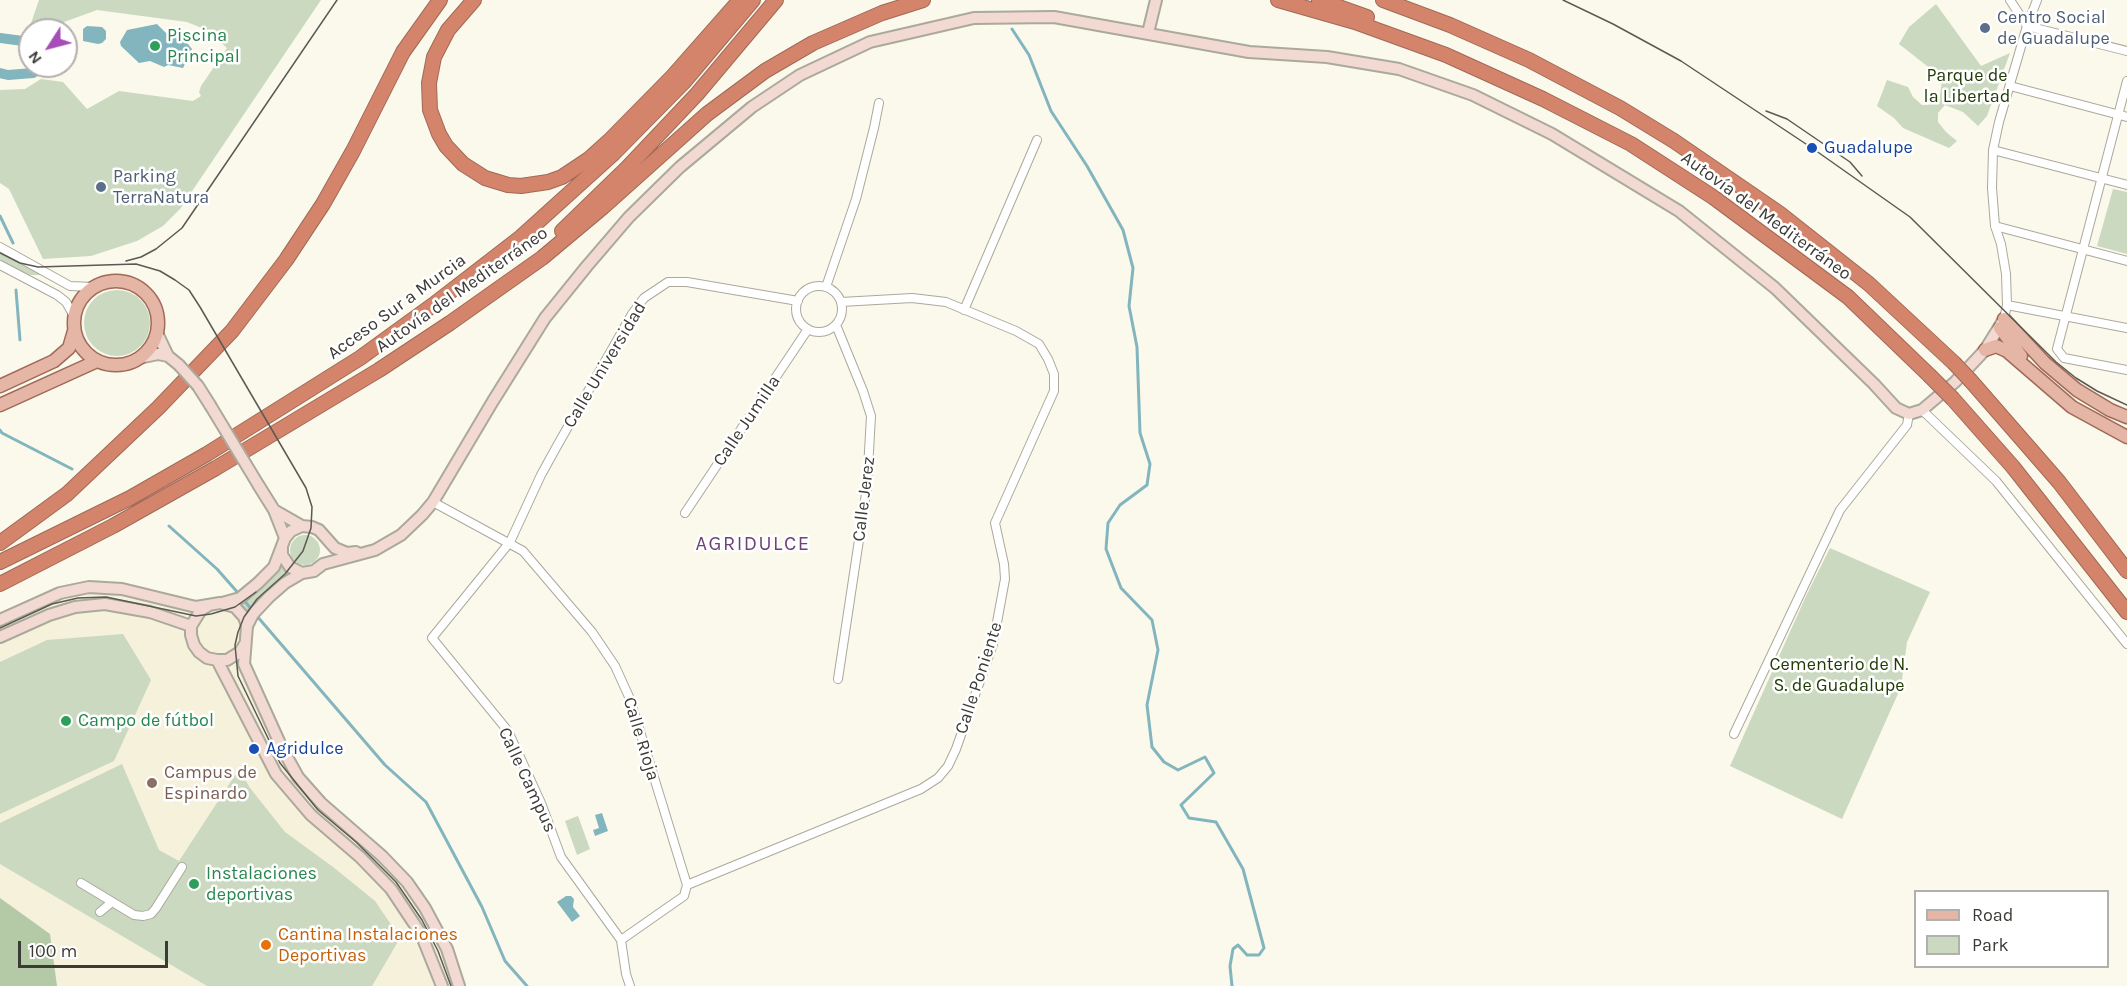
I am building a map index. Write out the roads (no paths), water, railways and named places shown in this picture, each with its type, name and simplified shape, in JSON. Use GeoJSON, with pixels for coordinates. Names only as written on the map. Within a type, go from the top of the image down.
{"type":"FeatureCollection","features":[{"type":"Feature","properties":{"kind":"highway"},"geometry":{"type":"LineString","coordinates":[[0,543],[52,507],[120,444],[210,356],[244,315],[286,260],[323,204],[353,151],[402,52],[440,0]]}},
{"type":"Feature","properties":{"kind":"highway"},"geometry":{"type":"LineString","coordinates":[[474,0],[448,30],[434,57],[429,83],[430,111],[446,146],[463,164],[485,178],[508,185],[521,186],[541,184],[562,177],[589,159],[673,76],[740,0]]}},
{"type":"Feature","properties":{"kind":"highway","name":"Acceso Sur a Murcia"},"geometry":{"type":"LineString","coordinates":[[0,562],[130,498],[207,454],[360,358],[465,281],[565,200],[614,153],[683,82],[753,0]]}},
{"type":"Feature","properties":{"kind":"highway"},"geometry":{"type":"LineString","coordinates":[[481,301],[550,241],[627,168],[697,94],[776,0]]}},
{"type":"Feature","properties":{"kind":"highway","name":"Autovía del Mediterráneo"},"geometry":{"type":"LineString","coordinates":[[0,584],[113,526],[216,468],[380,370],[542,258],[707,114],[765,71],[813,43],[882,13],[923,0]]}},
{"type":"Feature","properties":{"kind":"highway","name":"Autovía del Mediterráneo"},"geometry":{"type":"LineString","coordinates":[[1278,0],[1355,22],[1446,55],[1543,99],[1631,144],[1713,197],[1848,297],[1953,399],[2013,467],[2127,612]]}},
{"type":"Feature","properties":{"kind":"highway"},"geometry":{"type":"LineString","coordinates":[[1319,0],[1401,29],[1484,63],[1631,144]]}},
{"type":"Feature","properties":{"kind":"highway","name":"Autovía del Mediterráneo"},"geometry":{"type":"LineString","coordinates":[[1383,0],[1450,25],[1529,60],[1620,108],[1674,141],[1779,213],[1869,284],[1954,363],[2059,482],[2127,571]]}},
{"type":"Feature","properties":{"kind":"main road"},"geometry":{"type":"LineString","coordinates":[[0,386],[54,361],[69,348],[78,305],[84,295],[101,283],[127,282],[148,296],[156,311],[157,333],[153,343],[139,358],[129,363],[118,365],[97,361],[86,353],[74,332]]}},
{"type":"Feature","properties":{"kind":"main road"},"geometry":{"type":"LineString","coordinates":[[2002,324],[2040,380]]}},
{"type":"Feature","properties":{"kind":"main road"},"geometry":{"type":"LineString","coordinates":[[2002,324],[2077,390],[2110,410],[2127,417]]}},
{"type":"Feature","properties":{"kind":"main road"},"geometry":{"type":"LineString","coordinates":[[1985,350],[1996,346],[2007,351],[2072,406],[2102,425],[2127,437]]}},
{"type":"Feature","properties":{"kind":"main road"},"geometry":{"type":"LineString","coordinates":[[0,405],[97,361]]}},
{"type":"Feature","properties":{"kind":"street"},"geometry":{"type":"LineString","coordinates":[[1148,33],[1156,0]]}},
{"type":"Feature","properties":{"kind":"street"},"geometry":{"type":"LineString","coordinates":[[2010,0],[2027,26],[2127,51]]}},
{"type":"Feature","properties":{"kind":"street"},"geometry":{"type":"LineString","coordinates":[[459,986],[447,949],[425,908],[406,882],[382,856],[321,803],[298,777],[282,748],[244,664],[247,626],[253,614],[285,583],[302,573],[314,571],[323,564],[375,550],[401,535],[433,502],[545,318],[629,217],[680,166],[752,106],[800,75],[870,42],[974,18],[1054,17],[1249,52],[1327,57],[1400,69],[1473,95],[1552,134],[1688,218],[1775,288],[1896,408],[1909,414],[1922,410],[1955,382],[1985,350],[2002,324],[2007,305],[2006,274],[2001,244],[1995,226],[1992,188],[1993,150],[2027,26],[2037,0]]}},
{"type":"Feature","properties":{"kind":"street"},"geometry":{"type":"LineString","coordinates":[[2127,81],[2123,116],[2102,178],[2057,349],[2064,358],[2127,370]]}},
{"type":"Feature","properties":{"kind":"street"},"geometry":{"type":"LineString","coordinates":[[2010,86],[2123,116]]}},
{"type":"Feature","properties":{"kind":"street"},"geometry":{"type":"LineString","coordinates":[[826,287],[856,199],[879,103]]}},
{"type":"Feature","properties":{"kind":"street"},"geometry":{"type":"LineString","coordinates":[[964,310],[1037,140]]}},
{"type":"Feature","properties":{"kind":"street"},"geometry":{"type":"LineString","coordinates":[[1993,150],[2127,185]]}},
{"type":"Feature","properties":{"kind":"street"},"geometry":{"type":"LineString","coordinates":[[1995,226],[2127,261]]}},
{"type":"Feature","properties":{"kind":"street"},"geometry":{"type":"LineString","coordinates":[[0,247],[70,286],[93,287]]}},
{"type":"Feature","properties":{"kind":"street"},"geometry":{"type":"LineString","coordinates":[[0,265],[57,295],[66,302],[74,316]]}},
{"type":"Feature","properties":{"kind":"street","name":"Calle Universidad"},"geometry":{"type":"LineString","coordinates":[[510,543],[551,456],[632,314],[644,298],[668,282],[687,282],[798,301]]}},
{"type":"Feature","properties":{"kind":"street"},"geometry":{"type":"LineString","coordinates":[[812,287],[826,287],[833,290],[841,302],[840,318],[836,325],[818,332],[808,329],[798,317],[798,301],[806,290],[812,287]]}},
{"type":"Feature","properties":{"kind":"street","name":"Calle Poniente"},"geometry":{"type":"LineString","coordinates":[[687,885],[921,789],[938,778],[948,766],[956,749],[993,644],[1001,606],[1004,572],[995,523],[1054,391],[1054,374],[1048,359],[1039,344],[1016,331],[946,302],[912,298],[841,302]]}},
{"type":"Feature","properties":{"kind":"street"},"geometry":{"type":"LineString","coordinates":[[2007,305],[2127,328]]}},
{"type":"Feature","properties":{"kind":"street","name":"Calle Jerez"},"geometry":{"type":"LineString","coordinates":[[836,325],[871,416],[867,487],[838,679]]}},
{"type":"Feature","properties":{"kind":"street","name":"Calle Jumilla"},"geometry":{"type":"LineString","coordinates":[[685,513],[808,329]]}},
{"type":"Feature","properties":{"kind":"street"},"geometry":{"type":"LineString","coordinates":[[157,333],[168,356],[198,386],[274,510],[283,541],[282,555],[290,567],[302,573]]}},
{"type":"Feature","properties":{"kind":"street"},"geometry":{"type":"LineString","coordinates":[[139,358],[158,354],[168,356]]}},
{"type":"Feature","properties":{"kind":"street"},"geometry":{"type":"LineString","coordinates":[[1922,410],[1996,481],[2127,644]]}},
{"type":"Feature","properties":{"kind":"street"},"geometry":{"type":"LineString","coordinates":[[1734,734],[1840,510],[1907,425],[1909,414]]}},
{"type":"Feature","properties":{"kind":"street","name":"Calle Rioja"},"geometry":{"type":"LineString","coordinates":[[433,502],[523,551],[592,632],[615,666],[630,699],[687,885]]}},
{"type":"Feature","properties":{"kind":"street"},"geometry":{"type":"LineString","coordinates":[[274,510],[302,526],[319,530],[335,548],[347,553],[375,550]]}},
{"type":"Feature","properties":{"kind":"street"},"geometry":{"type":"LineString","coordinates":[[0,620],[60,593],[89,587],[122,589],[196,607],[240,598],[274,567],[283,541],[291,531],[302,526]]}},
{"type":"Feature","properties":{"kind":"street"},"geometry":{"type":"LineString","coordinates":[[323,564],[328,551],[326,539]]}},
{"type":"Feature","properties":{"kind":"street","name":"Calle Campus"},"geometry":{"type":"LineString","coordinates":[[510,543],[432,638],[508,731],[541,803],[561,857],[621,940]]}},
{"type":"Feature","properties":{"kind":"street"},"geometry":{"type":"LineString","coordinates":[[0,637],[49,615],[75,607],[105,604],[150,612],[191,626]]}},
{"type":"Feature","properties":{"kind":"street"},"geometry":{"type":"LineString","coordinates":[[245,644],[235,656],[227,660],[207,658],[194,645],[191,626],[201,610],[215,604],[235,607],[244,617],[247,626]]}},
{"type":"Feature","properties":{"kind":"street"},"geometry":{"type":"LineString","coordinates":[[217,660],[276,774],[311,815],[360,857],[391,889],[421,934],[442,986]]}},
{"type":"Feature","properties":{"kind":"street"},"geometry":{"type":"LineString","coordinates":[[81,884],[134,915],[143,916],[151,914],[182,867]]}},
{"type":"Feature","properties":{"kind":"street"},"geometry":{"type":"LineString","coordinates":[[630,986],[621,940],[684,896],[687,885]]}},
{"type":"Feature","properties":{"kind":"street"},"geometry":{"type":"LineString","coordinates":[[100,912],[112,902]]}},
{"type":"Feature","properties":{"kind":"water","name":"Piscina Principal"},"geometry":{"type":"Polygon","coordinates":[[[157,24],[166,33],[174,29],[177,31],[192,49],[183,68],[168,65],[164,67],[150,61],[139,63],[121,46],[120,42],[127,30],[157,24]]]}},
{"type":"Feature","properties":{"kind":"water"},"geometry":{"type":"Polygon","coordinates":[[[87,26],[102,27],[106,31],[106,39],[98,44],[83,41],[83,29],[87,26]]]}},
{"type":"Feature","properties":{"kind":"water"},"geometry":{"type":"Polygon","coordinates":[[[602,813],[608,831],[595,836],[593,830],[599,828],[595,815],[602,813]]]}},
{"type":"Feature","properties":{"kind":"water"},"geometry":{"type":"Polygon","coordinates":[[[566,896],[574,899],[573,907],[580,916],[572,922],[557,902],[566,896]]]}},
{"type":"Feature","properties":{"kind":"waterway"},"geometry":{"type":"LineString","coordinates":[[1012,29],[1029,55],[1051,111],[1087,166],[1123,230],[1133,268],[1129,306],[1137,347],[1140,433],[1150,464],[1147,485],[1120,505],[1108,523],[1106,549],[1121,588],[1152,620],[1158,650],[1147,705],[1152,747],[1164,762],[1178,770],[1205,757],[1214,773],[1181,805],[1189,818],[1216,822],[1243,869],[1264,948],[1259,955],[1247,955],[1238,945],[1233,949],[1230,966],[1232,986]]}},
{"type":"Feature","properties":{"kind":"waterway"},"geometry":{"type":"LineString","coordinates":[[0,38],[18,40]]}},
{"type":"Feature","properties":{"kind":"waterway"},"geometry":{"type":"LineString","coordinates":[[0,73],[18,74]]}},
{"type":"Feature","properties":{"kind":"waterway"},"geometry":{"type":"LineString","coordinates":[[0,216],[13,243]]}},
{"type":"Feature","properties":{"kind":"waterway"},"geometry":{"type":"LineString","coordinates":[[16,290],[20,340]]}},
{"type":"Feature","properties":{"kind":"waterway"},"geometry":{"type":"LineString","coordinates":[[0,430],[72,469]]}},
{"type":"Feature","properties":{"kind":"waterway"},"geometry":{"type":"LineString","coordinates":[[169,526],[217,569],[239,594]]}},
{"type":"Feature","properties":{"kind":"waterway"},"geometry":{"type":"LineString","coordinates":[[243,599],[252,610]]}},
{"type":"Feature","properties":{"kind":"waterway"},"geometry":{"type":"LineString","coordinates":[[256,615],[385,765],[426,802],[482,907],[505,961],[527,986]]}},
{"type":"Feature","properties":{"kind":"tram line"},"geometry":{"type":"LineString","coordinates":[[126,261],[141,257],[156,249],[182,228],[337,0]]}},
{"type":"Feature","properties":{"kind":"tram line"},"geometry":{"type":"LineString","coordinates":[[1563,0],[1681,61],[1812,148],[1910,217],[2056,362],[2097,391],[2127,405]]}},
{"type":"Feature","properties":{"kind":"tram line"},"geometry":{"type":"LineString","coordinates":[[1766,111],[1787,119],[1850,162],[1862,176]]}},
{"type":"Feature","properties":{"kind":"tram line"},"geometry":{"type":"LineString","coordinates":[[0,253],[20,263],[38,267],[136,264],[160,271],[175,280],[189,290],[200,307],[306,488],[312,507],[311,528],[303,551],[285,574],[257,599],[244,617],[235,645],[238,676],[280,763],[318,810],[356,842],[396,882],[422,920],[438,951],[451,986]]}},
{"type":"Feature","properties":{"kind":"tram line"},"geometry":{"type":"LineString","coordinates":[[0,628],[52,604],[78,598],[106,597],[196,616],[235,607],[256,592]]}},
{"type":"Feature","properties":{"kind":"place","name":"Centro Social de Guadalupe"},"geometry":{"type":"Point","coordinates":[1985,28]}},
{"type":"Feature","properties":{"kind":"place","name":"Piscina Principal"},"geometry":{"type":"Point","coordinates":[155,46]}},
{"type":"Feature","properties":{"kind":"place","name":"Guadalupe"},"geometry":{"type":"Point","coordinates":[1812,148]}},
{"type":"Feature","properties":{"kind":"place","name":"Parking TerraNatura"},"geometry":{"type":"Point","coordinates":[101,187]}},
{"type":"Feature","properties":{"kind":"place","name":"Campo de fútbol"},"geometry":{"type":"Point","coordinates":[66,721]}},
{"type":"Feature","properties":{"kind":"place","name":"Agridulce"},"geometry":{"type":"Point","coordinates":[254,749]}},
{"type":"Feature","properties":{"kind":"place","name":"Campus de Espinardo"},"geometry":{"type":"Point","coordinates":[152,783]}},
{"type":"Feature","properties":{"kind":"place","name":"Instalaciones deportivas"},"geometry":{"type":"Point","coordinates":[194,884]}},
{"type":"Feature","properties":{"kind":"place","name":"Cantina Instalaciones Deportivas"},"geometry":{"type":"Point","coordinates":[266,945]}},
{"type":"Feature","properties":{"kind":"district","name":"AGRIDULCE"},"geometry":{"type":"Point","coordinates":[753,544]}},
{"type":"Feature","properties":{"kind":"park label","name":"Parque de la Libertad"},"geometry":{"type":"Point","coordinates":[1967,86]}},
{"type":"Feature","properties":{"kind":"park label","name":"Cementerio de N. S. de Guadalupe"},"geometry":{"type":"Point","coordinates":[1839,675]}}]}
